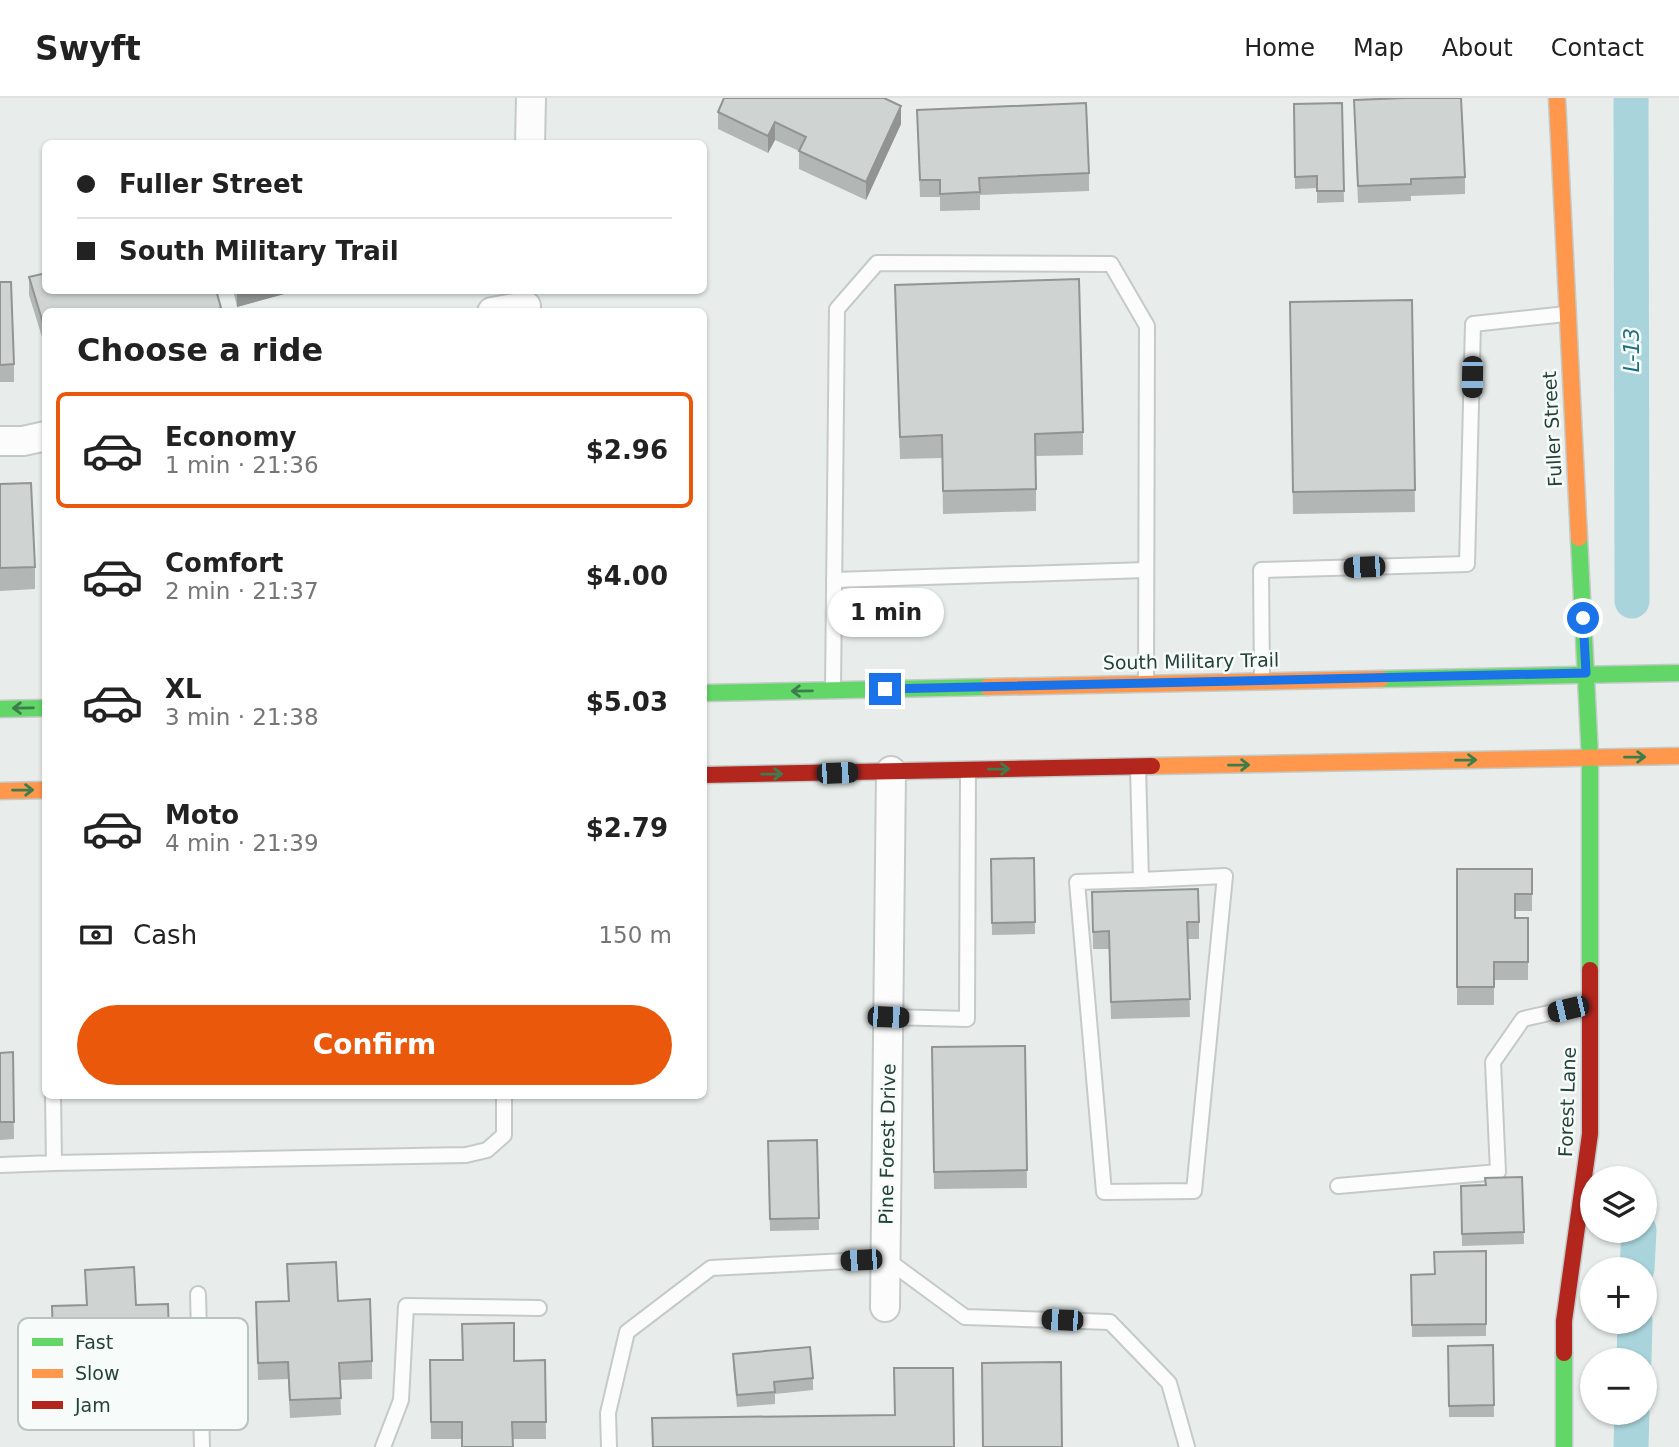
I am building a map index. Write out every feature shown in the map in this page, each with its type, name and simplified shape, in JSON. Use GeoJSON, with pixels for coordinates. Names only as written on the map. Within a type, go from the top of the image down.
{"type":"FeatureCollection","features":[{"type":"Feature","properties":{"kind":"main road","name":"Fuller Street"},"geometry":{"type":"LineString","coordinates":[[1557,98],[1590,758]]}},
{"type":"Feature","properties":{"kind":"main road","name":"South Military Trail"},"geometry":{"type":"LineString","coordinates":[[707,693],[1679,673]]}},
{"type":"Feature","properties":{"kind":"main road"},"geometry":{"type":"LineString","coordinates":[[0,709],[42,708]]}},
{"type":"Feature","properties":{"kind":"main road"},"geometry":{"type":"LineString","coordinates":[[707,775],[1679,756]]}},
{"type":"Feature","properties":{"kind":"main road","name":"Forest Lane"},"geometry":{"type":"LineString","coordinates":[[1564,1447],[1564,1321],[1590,1134],[1590,758]]}},
{"type":"Feature","properties":{"kind":"main road"},"geometry":{"type":"LineString","coordinates":[[0,791],[42,790]]}},
{"type":"Feature","properties":{"kind":"street"},"geometry":{"type":"LineString","coordinates":[[530,140],[531,98]]}},
{"type":"Feature","properties":{"kind":"street"},"geometry":{"type":"LineString","coordinates":[[0,441],[42,437]]}},
{"type":"Feature","properties":{"kind":"street","name":"Pine Forest Drive"},"geometry":{"type":"LineString","coordinates":[[885,1307],[891,771]]}},
{"type":"Feature","properties":{"kind":"lane"},"geometry":{"type":"LineString","coordinates":[[833,690],[837,309],[877,263],[1111,264],[1147,326],[1146,683]]}},
{"type":"Feature","properties":{"kind":"lane"},"geometry":{"type":"LineString","coordinates":[[1262,681],[1261,570],[1467,564],[1473,324],[1567,314]]}},
{"type":"Feature","properties":{"kind":"lane"},"geometry":{"type":"LineString","coordinates":[[834,580],[1146,570]]}},
{"type":"Feature","properties":{"kind":"lane"},"geometry":{"type":"LineString","coordinates":[[1138,767],[1141,880]]}},
{"type":"Feature","properties":{"kind":"lane"},"geometry":{"type":"LineString","coordinates":[[888,1017],[967,1019],[968,770]]}},
{"type":"Feature","properties":{"kind":"lane"},"geometry":{"type":"LineString","coordinates":[[1225,876],[1194,1191],[1104,1192],[1077,882],[1141,880],[1225,876]]}},
{"type":"Feature","properties":{"kind":"lane"},"geometry":{"type":"LineString","coordinates":[[1338,1186],[1498,1172],[1493,1062],[1523,1019],[1590,1004]]}},
{"type":"Feature","properties":{"kind":"lane"},"geometry":{"type":"LineString","coordinates":[[53,1099],[54,1163]]}},
{"type":"Feature","properties":{"kind":"lane"},"geometry":{"type":"LineString","coordinates":[[0,1165],[466,1155],[487,1150],[504,1135],[504,1099]]}},
{"type":"Feature","properties":{"kind":"lane"},"geometry":{"type":"LineString","coordinates":[[609,1447],[607,1413],[627,1332],[711,1269],[886,1259],[965,1317],[1110,1322],[1169,1383],[1187,1447]]}},
{"type":"Feature","properties":{"kind":"lane"},"geometry":{"type":"LineString","coordinates":[[198,1294],[199,1318]]}},
{"type":"Feature","properties":{"kind":"lane"},"geometry":{"type":"LineString","coordinates":[[383,1447],[401,1400],[406,1306],[539,1308]]}},
{"type":"Feature","properties":{"kind":"building"},"geometry":{"type":"Polygon","coordinates":[[[724,98],[884,98],[901,106],[866,182],[799,151],[806,137],[775,122],[768,136],[718,112],[724,98]]]}},
{"type":"Feature","properties":{"kind":"building"},"geometry":{"type":"Polygon","coordinates":[[[1461,98],[1465,177],[1411,179],[1411,184],[1358,186],[1354,100],[1461,98]]]}},
{"type":"Feature","properties":{"kind":"building"},"geometry":{"type":"Polygon","coordinates":[[[1086,103],[1089,173],[979,178],[980,192],[940,194],[940,180],[920,180],[917,110],[1086,103]]]}},
{"type":"Feature","properties":{"kind":"building"},"geometry":{"type":"Polygon","coordinates":[[[1342,103],[1344,191],[1317,191],[1317,176],[1295,177],[1294,104],[1342,103]]]}},
{"type":"Feature","properties":{"kind":"building"},"geometry":{"type":"Polygon","coordinates":[[[42,274],[42,294],[217,294],[221,308],[42,308],[42,320],[29,277],[42,274]]]}},
{"type":"Feature","properties":{"kind":"building"},"geometry":{"type":"Polygon","coordinates":[[[1079,279],[1083,432],[1035,434],[1036,489],[943,491],[942,435],[900,437],[895,285],[1079,279]]]}},
{"type":"Feature","properties":{"kind":"building"},"geometry":{"type":"Polygon","coordinates":[[[0,282],[11,282],[14,364],[0,365],[0,282]]]}},
{"type":"Feature","properties":{"kind":"building"},"geometry":{"type":"Polygon","coordinates":[[[1412,300],[1415,490],[1293,492],[1290,302],[1412,300]]]}},
{"type":"Feature","properties":{"kind":"building"},"geometry":{"type":"Polygon","coordinates":[[[31,483],[35,567],[0,568],[0,484],[31,483]]]}},
{"type":"Feature","properties":{"kind":"building"},"geometry":{"type":"Polygon","coordinates":[[[1034,858],[1035,922],[992,923],[991,859],[1034,858]]]}},
{"type":"Feature","properties":{"kind":"building"},"geometry":{"type":"Polygon","coordinates":[[[1457,869],[1532,869],[1532,894],[1515,894],[1515,918],[1528,918],[1528,962],[1494,962],[1494,987],[1457,987],[1457,869]]]}},
{"type":"Feature","properties":{"kind":"building"},"geometry":{"type":"Polygon","coordinates":[[[1198,889],[1199,922],[1187,922],[1190,999],[1111,1002],[1109,931],[1093,932],[1092,892],[1198,889]]]}},
{"type":"Feature","properties":{"kind":"building"},"geometry":{"type":"Polygon","coordinates":[[[1025,1046],[1027,1170],[934,1172],[932,1047],[1025,1046]]]}},
{"type":"Feature","properties":{"kind":"building"},"geometry":{"type":"Polygon","coordinates":[[[13,1052],[14,1122],[0,1122],[0,1053],[13,1052]]]}},
{"type":"Feature","properties":{"kind":"building"},"geometry":{"type":"Polygon","coordinates":[[[817,1140],[819,1218],[770,1219],[768,1141],[817,1140]]]}},
{"type":"Feature","properties":{"kind":"building"},"geometry":{"type":"Polygon","coordinates":[[[1522,1177],[1524,1232],[1462,1234],[1461,1186],[1486,1185],[1485,1178],[1522,1177]]]}},
{"type":"Feature","properties":{"kind":"building"},"geometry":{"type":"Polygon","coordinates":[[[1486,1251],[1486,1324],[1412,1325],[1411,1275],[1435,1274],[1434,1252],[1486,1251]]]}},
{"type":"Feature","properties":{"kind":"building"},"geometry":{"type":"Polygon","coordinates":[[[336,1262],[338,1301],[370,1299],[372,1361],[339,1363],[341,1398],[290,1400],[288,1362],[258,1363],[256,1302],[289,1301],[287,1264],[336,1262]]]}},
{"type":"Feature","properties":{"kind":"building"},"geometry":{"type":"Polygon","coordinates":[[[134,1267],[136,1305],[168,1304],[168,1318],[52,1318],[52,1306],[87,1305],[85,1270],[134,1267]]]}},
{"type":"Feature","properties":{"kind":"building"},"geometry":{"type":"Polygon","coordinates":[[[514,1323],[514,1361],[545,1360],[546,1422],[512,1422],[513,1447],[462,1447],[462,1422],[431,1422],[430,1360],[463,1360],[462,1324],[514,1323]]]}},
{"type":"Feature","properties":{"kind":"building"},"geometry":{"type":"Polygon","coordinates":[[[1493,1345],[1494,1405],[1449,1406],[1448,1346],[1493,1345]]]}},
{"type":"Feature","properties":{"kind":"building"},"geometry":{"type":"Polygon","coordinates":[[[810,1347],[813,1378],[774,1382],[775,1392],[737,1395],[733,1354],[810,1347]]]}},
{"type":"Feature","properties":{"kind":"building"},"geometry":{"type":"Polygon","coordinates":[[[1061,1362],[1062,1447],[983,1447],[982,1363],[1061,1362]]]}},
{"type":"Feature","properties":{"kind":"building"},"geometry":{"type":"Polygon","coordinates":[[[894,1368],[953,1368],[954,1447],[653,1447],[652,1418],[895,1415],[894,1368]]]}},
{"type":"Feature","properties":{"kind":"waterway","name":"L-13"},"geometry":{"type":"LineString","coordinates":[[1631,98],[1632,601]]}},
{"type":"Feature","properties":{"kind":"waterway","name":"L-13"},"geometry":{"type":"LineString","coordinates":[[1638,1243],[1638,1257]]}},
{"type":"Feature","properties":{"kind":"waterway","name":"L-13"},"geometry":{"type":"LineString","coordinates":[[1634,1348],[1635,1334]]}},
{"type":"Feature","properties":{"kind":"waterway","name":"L-13"},"geometry":{"type":"LineString","coordinates":[[1631,1447],[1632,1425]]}},
{"type":"Feature","properties":{"kind":"traffic: fast"},"geometry":{"type":"LineString","coordinates":[[1579,538],[1590,758],[1590,970]]}},
{"type":"Feature","properties":{"kind":"traffic: fast"},"geometry":{"type":"LineString","coordinates":[[1381,679],[1679,673]]}},
{"type":"Feature","properties":{"kind":"traffic: fast"},"geometry":{"type":"LineString","coordinates":[[707,693],[987,687]]}},
{"type":"Feature","properties":{"kind":"traffic: fast"},"geometry":{"type":"LineString","coordinates":[[0,709],[42,708]]}},
{"type":"Feature","properties":{"kind":"traffic: fast"},"geometry":{"type":"LineString","coordinates":[[1564,1353],[1564,1447]]}},
{"type":"Feature","properties":{"kind":"traffic: slow"},"geometry":{"type":"LineString","coordinates":[[1557,98],[1579,538]]}},
{"type":"Feature","properties":{"kind":"traffic: slow"},"geometry":{"type":"LineString","coordinates":[[987,687],[1381,679]]}},
{"type":"Feature","properties":{"kind":"traffic: slow"},"geometry":{"type":"LineString","coordinates":[[1152,766],[1679,756]]}},
{"type":"Feature","properties":{"kind":"traffic: slow"},"geometry":{"type":"LineString","coordinates":[[0,791],[42,790]]}},
{"type":"Feature","properties":{"kind":"traffic: jam"},"geometry":{"type":"LineString","coordinates":[[707,775],[1152,766]]}},
{"type":"Feature","properties":{"kind":"traffic: jam"},"geometry":{"type":"LineString","coordinates":[[1564,1353],[1564,1321],[1590,1134],[1590,970]]}},
{"type":"Feature","properties":{"kind":"route"},"geometry":{"type":"LineString","coordinates":[[885,689],[1586,673],[1583,618]]}}]}
